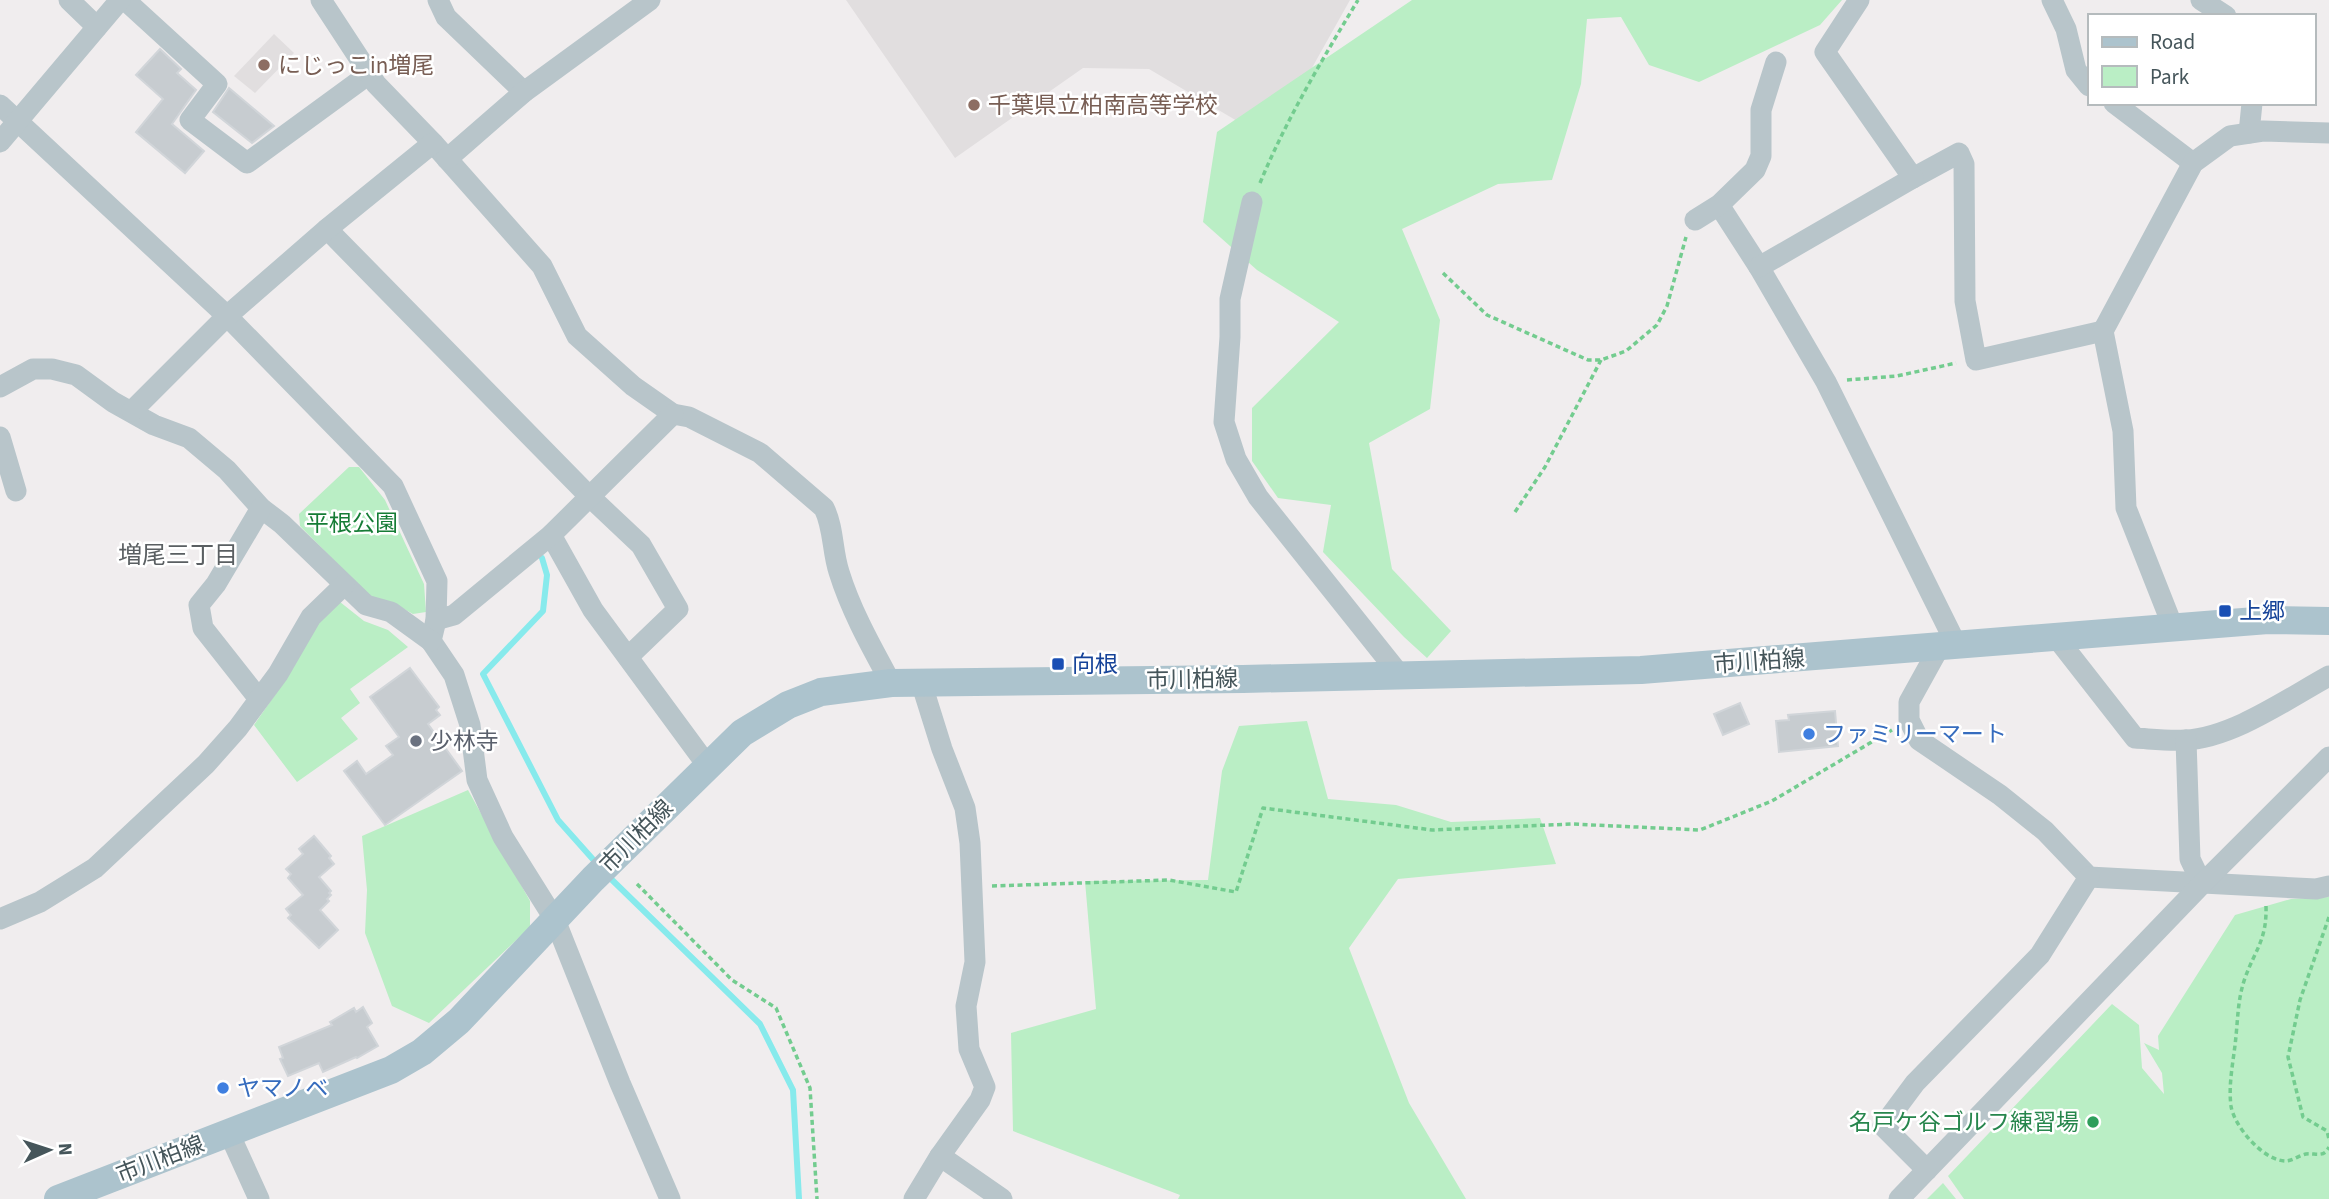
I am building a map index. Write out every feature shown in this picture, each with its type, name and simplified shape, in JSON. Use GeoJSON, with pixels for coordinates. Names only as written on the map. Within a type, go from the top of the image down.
{"type":"FeatureCollection","features":[{"type":"Feature","properties":{"kind":"main road","name":"市川柏線"},"geometry":{"type":"LineString","coordinates":[[58,1199],[391,1070],[422,1052],[459,1021],[593,879],[742,733],[788,705],[821,692],[921,682],[1641,670],[2268,620],[2329,621]]}},
{"type":"Feature","properties":{"kind":"street"},"geometry":{"type":"LineString","coordinates":[[69,0],[97,27]]}},
{"type":"Feature","properties":{"kind":"street"},"geometry":{"type":"LineString","coordinates":[[0,142],[123,0],[217,84],[190,120],[247,163],[369,74]]}},
{"type":"Feature","properties":{"kind":"street"},"geometry":{"type":"LineString","coordinates":[[321,0],[369,74],[542,266],[577,336],[633,386],[673,414],[689,417],[760,453],[824,508],[830,519],[834,556],[843,584],[891,683]]}},
{"type":"Feature","properties":{"kind":"street"},"geometry":{"type":"LineString","coordinates":[[438,0],[446,17],[523,92]]}},
{"type":"Feature","properties":{"kind":"street"},"geometry":{"type":"LineString","coordinates":[[447,159],[523,92],[650,0]]}},
{"type":"Feature","properties":{"kind":"street"},"geometry":{"type":"LineString","coordinates":[[1858,0],[1825,52],[1913,178]]}},
{"type":"Feature","properties":{"kind":"street"},"geometry":{"type":"LineString","coordinates":[[2052,0],[2066,29],[2076,71],[2088,85]]}},
{"type":"Feature","properties":{"kind":"street"},"geometry":{"type":"LineString","coordinates":[[2202,0],[2223,14]]}},
{"type":"Feature","properties":{"kind":"street"},"geometry":{"type":"LineString","coordinates":[[1695,220],[1719,205],[1755,170],[1761,156],[1761,110],[1776,62]]}},
{"type":"Feature","properties":{"kind":"street"},"geometry":{"type":"LineString","coordinates":[[0,105],[228,316],[393,486],[437,581],[436,620],[431,642]]}},
{"type":"Feature","properties":{"kind":"street"},"geometry":{"type":"LineString","coordinates":[[2117,105],[2193,163]]}},
{"type":"Feature","properties":{"kind":"street"},"geometry":{"type":"LineString","coordinates":[[2249,133],[2252,105]]}},
{"type":"Feature","properties":{"kind":"street"},"geometry":{"type":"LineString","coordinates":[[2173,627],[2126,508],[2123,432],[2103,331],[2193,163],[2230,136],[2263,131],[2329,133]]}},
{"type":"Feature","properties":{"kind":"street"},"geometry":{"type":"LineString","coordinates":[[132,411],[228,316],[327,229],[433,143]]}},
{"type":"Feature","properties":{"kind":"street"},"geometry":{"type":"LineString","coordinates":[[1759,267],[1959,153],[1964,164],[1965,301],[1976,359],[2103,331]]}},
{"type":"Feature","properties":{"kind":"street"},"geometry":{"type":"LineString","coordinates":[[1252,202],[1230,299],[1224,422],[1236,459],[1258,497],[1400,676]]}},
{"type":"Feature","properties":{"kind":"street"},"geometry":{"type":"LineString","coordinates":[[1719,205],[1759,267],[1826,382],[1948,645],[1909,702],[1909,720],[1919,740],[2000,795],[2045,831],[2089,877],[2316,889],[2329,886]]}},
{"type":"Feature","properties":{"kind":"street"},"geometry":{"type":"LineString","coordinates":[[327,229],[589,496],[641,545],[678,609],[628,657]]}},
{"type":"Feature","properties":{"kind":"street"},"geometry":{"type":"LineString","coordinates":[[0,387],[33,369],[52,369],[76,375],[113,402],[154,425],[189,438],[227,470],[261,508],[282,524],[366,605],[391,611],[431,642],[454,675],[470,725],[477,780],[503,837],[555,920],[670,1199]]}},
{"type":"Feature","properties":{"kind":"street"},"geometry":{"type":"LineString","coordinates":[[436,620],[454,615],[551,535],[673,414]]}},
{"type":"Feature","properties":{"kind":"street"},"geometry":{"type":"LineString","coordinates":[[0,436],[16,491]]}},
{"type":"Feature","properties":{"kind":"street"},"geometry":{"type":"LineString","coordinates":[[259,699],[203,628],[200,605],[216,584],[261,508]]}},
{"type":"Feature","properties":{"kind":"street"},"geometry":{"type":"LineString","coordinates":[[551,535],[593,610],[708,765]]}},
{"type":"Feature","properties":{"kind":"street"},"geometry":{"type":"LineString","coordinates":[[0,919],[40,902],[95,868],[206,764],[278,674],[311,617],[344,585]]}},
{"type":"Feature","properties":{"kind":"street"},"geometry":{"type":"LineString","coordinates":[[2056,637],[2135,738],[2186,740],[2214,735],[2245,722],[2329,676]]}},
{"type":"Feature","properties":{"kind":"street"},"geometry":{"type":"LineString","coordinates":[[914,1199],[985,1087],[969,1049],[966,1006],[975,962],[970,844],[965,808],[942,749],[921,682]]}},
{"type":"Feature","properties":{"kind":"street"},"geometry":{"type":"LineString","coordinates":[[2186,740],[2190,859],[2202,884]]}},
{"type":"Feature","properties":{"kind":"street"},"geometry":{"type":"LineString","coordinates":[[1899,1199],[2202,884],[2329,757]]}},
{"type":"Feature","properties":{"kind":"street"},"geometry":{"type":"LineString","coordinates":[[1927,1170],[1883,1126],[1915,1083],[2040,956],[2089,877]]}},
{"type":"Feature","properties":{"kind":"street"},"geometry":{"type":"LineString","coordinates":[[229,1133],[259,1199]]}},
{"type":"Feature","properties":{"kind":"street"},"geometry":{"type":"LineString","coordinates":[[940,1156],[1002,1199]]}},
{"type":"Feature","properties":{"kind":"path"},"geometry":{"type":"LineString","coordinates":[[1252,202],[1278,140],[1307,83],[1358,0]]}},
{"type":"Feature","properties":{"kind":"path"},"geometry":{"type":"LineString","coordinates":[[1443,273],[1487,315],[1588,360],[1601,360],[1626,351],[1657,326],[1667,306],[1685,239],[1695,220]]}},
{"type":"Feature","properties":{"kind":"path"},"geometry":{"type":"LineString","coordinates":[[1826,382],[1897,376],[1976,359]]}},
{"type":"Feature","properties":{"kind":"path"},"geometry":{"type":"LineString","coordinates":[[1515,512],[1545,467],[1601,360]]}},
{"type":"Feature","properties":{"kind":"path"},"geometry":{"type":"LineString","coordinates":[[972,886],[1169,880],[1236,892],[1263,808],[1432,830],[1572,824],[1700,830],[1772,801],[1909,720]]}},
{"type":"Feature","properties":{"kind":"path"},"geometry":{"type":"LineString","coordinates":[[637,884],[732,979],[776,1008],[810,1088],[817,1199]]}},
{"type":"Feature","properties":{"kind":"path"},"geometry":{"type":"LineString","coordinates":[[2265,887],[2264,934],[2257,956],[2246,974],[2237,1011],[2236,1037],[2231,1061],[2231,1106],[2246,1136],[2262,1150],[2278,1158],[2286,1161],[2304,1154],[2321,1155],[2327,1152],[2329,1147]]}},
{"type":"Feature","properties":{"kind":"path"},"geometry":{"type":"LineString","coordinates":[[2329,917],[2300,1000],[2288,1057],[2303,1118],[2327,1131],[2329,1139]]}},
{"type":"Feature","properties":{"kind":"shaded area","name":"千葉県立柏南高等学校"},"geometry":{"type":"Polygon","coordinates":[[[846,0],[1350,0],[1271,141],[1149,69],[1083,68],[955,158],[846,0]]]}},
{"type":"Feature","properties":{"kind":"shaded area","name":"にじっこin増尾"},"geometry":{"type":"Polygon","coordinates":[[[274,34],[294,53],[255,93],[234,76],[274,34]]]}},
{"type":"Feature","properties":{"kind":"green space"},"geometry":{"type":"Polygon","coordinates":[[[1412,0],[1842,0],[1820,25],[1699,82],[1649,65],[1621,17],[1587,19],[1581,84],[1552,180],[1498,184],[1402,229],[1440,320],[1430,409],[1369,443],[1392,569],[1451,631],[1427,658],[1323,552],[1331,505],[1278,498],[1252,461],[1252,408],[1339,322],[1257,270],[1203,222],[1217,132],[1412,0]]]}},
{"type":"Feature","properties":{"kind":"green space","name":"平根公園"},"geometry":{"type":"Polygon","coordinates":[[[349,467],[359,467],[385,500],[424,584],[426,612],[413,614],[393,603],[369,596],[300,526],[299,514],[349,467]]]}},
{"type":"Feature","properties":{"kind":"green space"},"geometry":{"type":"Polygon","coordinates":[[[340,602],[364,621],[388,630],[408,647],[350,689],[360,703],[341,718],[358,739],[297,782],[254,725],[290,673],[318,622],[340,602]]]}},
{"type":"Feature","properties":{"kind":"green space"},"geometry":{"type":"Polygon","coordinates":[[[1307,721],[1328,799],[1396,805],[1451,822],[1540,818],[1556,864],[1398,879],[1349,948],[1409,1103],[1466,1199],[1178,1199],[1180,1195],[1013,1131],[1011,1033],[1096,1009],[1085,881],[1208,880],[1222,771],[1239,726],[1307,721]]]}},
{"type":"Feature","properties":{"kind":"green space"},"geometry":{"type":"Polygon","coordinates":[[[468,790],[530,901],[530,927],[429,1023],[392,1006],[365,933],[367,890],[362,836],[468,790]]]}},
{"type":"Feature","properties":{"kind":"green space"},"geometry":{"type":"Polygon","coordinates":[[[2329,897],[2329,1199],[1964,1199],[1948,1176],[2112,1004],[2139,1025],[2142,1068],[2164,1094],[2162,1073],[2144,1043],[2159,1050],[2158,1036],[2235,915],[2291,899],[2329,897]]]}},
{"type":"Feature","properties":{"kind":"green space"},"geometry":{"type":"Polygon","coordinates":[[[1943,1183],[1956,1199],[1927,1199],[1943,1183]]]}},
{"type":"Feature","properties":{"kind":"building"},"geometry":{"type":"Polygon","coordinates":[[[160,49],[181,69],[177,73],[196,90],[172,124],[204,151],[185,173],[136,132],[163,99],[136,75],[160,49]]]}},
{"type":"Feature","properties":{"kind":"building"},"geometry":{"type":"Polygon","coordinates":[[[229,88],[274,126],[252,143],[213,112],[229,88]]]}},
{"type":"Feature","properties":{"kind":"building"},"geometry":{"type":"Polygon","coordinates":[[[410,668],[439,707],[436,710],[440,715],[428,724],[462,771],[385,825],[344,771],[357,761],[366,774],[393,755],[386,746],[399,737],[370,697],[410,668]]]}},
{"type":"Feature","properties":{"kind":"building"},"geometry":{"type":"Polygon","coordinates":[[[1740,703],[1749,724],[1723,735],[1714,714],[1740,703]]]}},
{"type":"Feature","properties":{"kind":"building"},"geometry":{"type":"Polygon","coordinates":[[[1835,711],[1838,746],[1779,752],[1776,721],[1789,720],[1788,715],[1835,711]]]}},
{"type":"Feature","properties":{"kind":"building"},"geometry":{"type":"Polygon","coordinates":[[[314,836],[331,856],[329,858],[334,864],[319,877],[331,891],[327,899],[329,901],[320,910],[338,930],[319,948],[288,918],[291,915],[286,909],[303,895],[288,878],[291,874],[286,869],[303,854],[299,849],[314,836]]]}},
{"type":"Feature","properties":{"kind":"building"},"geometry":{"type":"Polygon","coordinates":[[[363,1007],[372,1023],[367,1027],[378,1046],[323,1072],[319,1063],[288,1076],[280,1059],[283,1058],[279,1047],[332,1025],[330,1022],[354,1008],[356,1012],[363,1007]]]}},
{"type":"Feature","properties":{"kind":"waterway"},"geometry":{"type":"LineString","coordinates":[[542,558],[547,575],[543,611],[483,674],[558,820],[598,865]]}},
{"type":"Feature","properties":{"kind":"waterway"},"geometry":{"type":"LineString","coordinates":[[608,876],[760,1024],[793,1090],[799,1199]]}},
{"type":"Feature","properties":{"kind":"place","name":"にじっこin増尾"},"geometry":{"type":"Point","coordinates":[264,65]}},
{"type":"Feature","properties":{"kind":"place","name":"千葉県立柏南高等学校"},"geometry":{"type":"Point","coordinates":[974,105]}},
{"type":"Feature","properties":{"kind":"place","name":"上郷"},"geometry":{"type":"Point","coordinates":[2225,611]}},
{"type":"Feature","properties":{"kind":"place","name":"向根"},"geometry":{"type":"Point","coordinates":[1058,664]}},
{"type":"Feature","properties":{"kind":"place","name":"ファミリーマート"},"geometry":{"type":"Point","coordinates":[1809,734]}},
{"type":"Feature","properties":{"kind":"place","name":"少林寺"},"geometry":{"type":"Point","coordinates":[416,741]}},
{"type":"Feature","properties":{"kind":"place","name":"ヤマノベ"},"geometry":{"type":"Point","coordinates":[223,1088]}},
{"type":"Feature","properties":{"kind":"place","name":"名戸ケ谷ゴルフ練習場"},"geometry":{"type":"Point","coordinates":[2093,1122]}},
{"type":"Feature","properties":{"kind":"district","name":"増尾三丁目"},"geometry":{"type":"Point","coordinates":[178,555]}}]}
